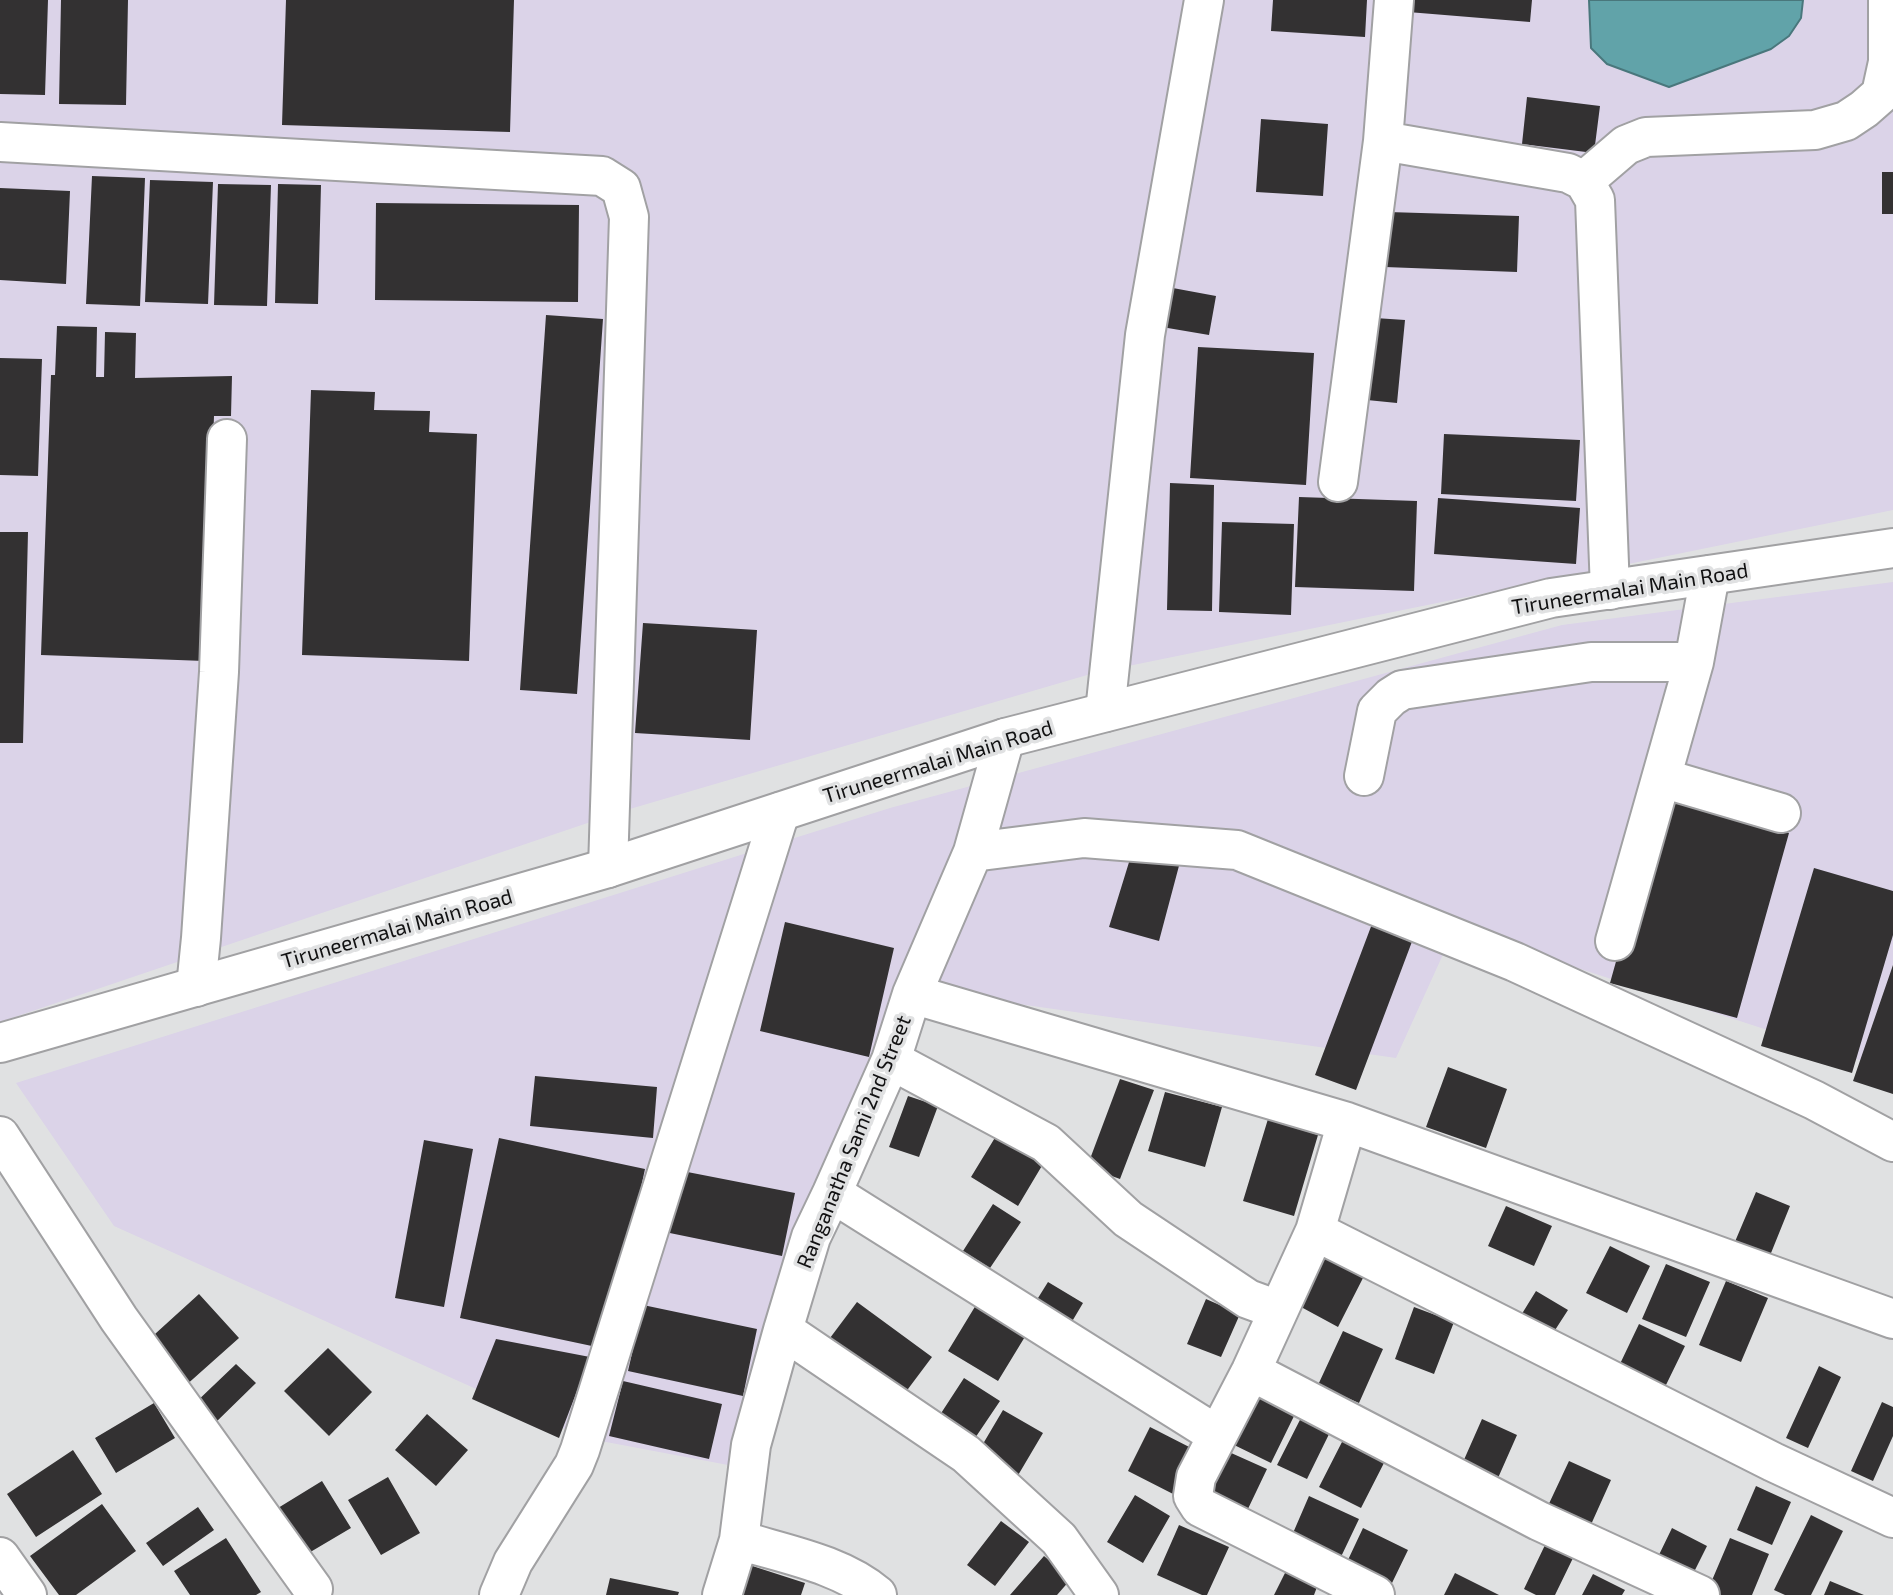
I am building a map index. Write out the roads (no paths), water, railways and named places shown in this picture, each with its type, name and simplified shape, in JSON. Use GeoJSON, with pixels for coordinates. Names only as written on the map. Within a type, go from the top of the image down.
{"type":"FeatureCollection","features":[{"type":"Feature","properties":{"kind":"street"},"geometry":{"type":"LineString","coordinates":[[1105,712],[1145,335],[1204,0]]}},
{"type":"Feature","properties":{"kind":"street"},"geometry":{"type":"LineString","coordinates":[[1338,482],[1383,141],[1394,0]]}},
{"type":"Feature","properties":{"kind":"street"},"geometry":{"type":"LineString","coordinates":[[1584,181],[1626,145],[1646,136],[1815,130],[1846,121],[1881,94],[1888,62],[1888,0]]}},
{"type":"Feature","properties":{"kind":"street"},"geometry":{"type":"LineString","coordinates":[[1383,141],[1567,173],[1584,181],[1595,200],[1610,590]]}},
{"type":"Feature","properties":{"kind":"street"},"geometry":{"type":"LineString","coordinates":[[0,142],[602,176],[621,188],[629,217],[608,869]]}},
{"type":"Feature","properties":{"kind":"street"},"geometry":{"type":"LineString","coordinates":[[196,987],[219,672],[227,439]]}},
{"type":"Feature","properties":{"kind":"street","name":"Tiruneermalai Main Road"},"geometry":{"type":"LineString","coordinates":[[0,1044],[608,869],[1005,738],[1551,598],[1893,548]]}},
{"type":"Feature","properties":{"kind":"street"},"geometry":{"type":"LineString","coordinates":[[1615,941],[1695,662],[1710,575]]}},
{"type":"Feature","properties":{"kind":"street"},"geometry":{"type":"LineString","coordinates":[[1364,776],[1377,711],[1402,690],[1591,662],[1695,662]]}},
{"type":"Feature","properties":{"kind":"street","name":"Ranganatha Sami 2nd Street"},"geometry":{"type":"LineString","coordinates":[[722,1595],[739,1540],[751,1445],[811,1237],[891,1060],[912,995],[973,852],[1005,738]]}},
{"type":"Feature","properties":{"kind":"street"},"geometry":{"type":"LineString","coordinates":[[1662,778],[1781,813]]}},
{"type":"Feature","properties":{"kind":"street"},"geometry":{"type":"LineString","coordinates":[[499,1595],[513,1562],[574,1465],[580,1450],[780,812]]}},
{"type":"Feature","properties":{"kind":"street"},"geometry":{"type":"LineString","coordinates":[[973,852],[1084,838],[1237,850],[1515,962],[1814,1100],[1893,1142]]}},
{"type":"Feature","properties":{"kind":"street"},"geometry":{"type":"LineString","coordinates":[[912,995],[1347,1122],[1893,1319]]}},
{"type":"Feature","properties":{"kind":"street"},"geometry":{"type":"LineString","coordinates":[[891,1060],[1046,1143],[1128,1219],[1248,1299],[1278,1310]]}},
{"type":"Feature","properties":{"kind":"street"},"geometry":{"type":"LineString","coordinates":[[1347,1122],[1315,1231],[1251,1371],[1196,1476],[1193,1496],[1200,1507],[1375,1595]]}},
{"type":"Feature","properties":{"kind":"street"},"geometry":{"type":"LineString","coordinates":[[0,1136],[119,1319],[313,1589]]}},
{"type":"Feature","properties":{"kind":"street"},"geometry":{"type":"LineString","coordinates":[[832,1193],[1217,1434]]}},
{"type":"Feature","properties":{"kind":"street"},"geometry":{"type":"LineString","coordinates":[[1315,1231],[1773,1462],[1893,1518]]}},
{"type":"Feature","properties":{"kind":"street"},"geometry":{"type":"LineString","coordinates":[[783,1330],[966,1454],[1059,1539],[1099,1595]]}},
{"type":"Feature","properties":{"kind":"street"},"geometry":{"type":"LineString","coordinates":[[1251,1371],[1539,1521],[1700,1595]]}},
{"type":"Feature","properties":{"kind":"street"},"geometry":{"type":"LineString","coordinates":[[739,1540],[836,1570],[877,1595]]}},
{"type":"Feature","properties":{"kind":"street"},"geometry":{"type":"LineString","coordinates":[[0,1557],[27,1595]]}},
{"type":"Feature","properties":{"kind":"water"},"geometry":{"type":"Polygon","coordinates":[[[1589,0],[1803,0],[1801,18],[1789,36],[1771,49],[1669,87],[1607,64],[1591,48],[1589,0]]]}}]}
